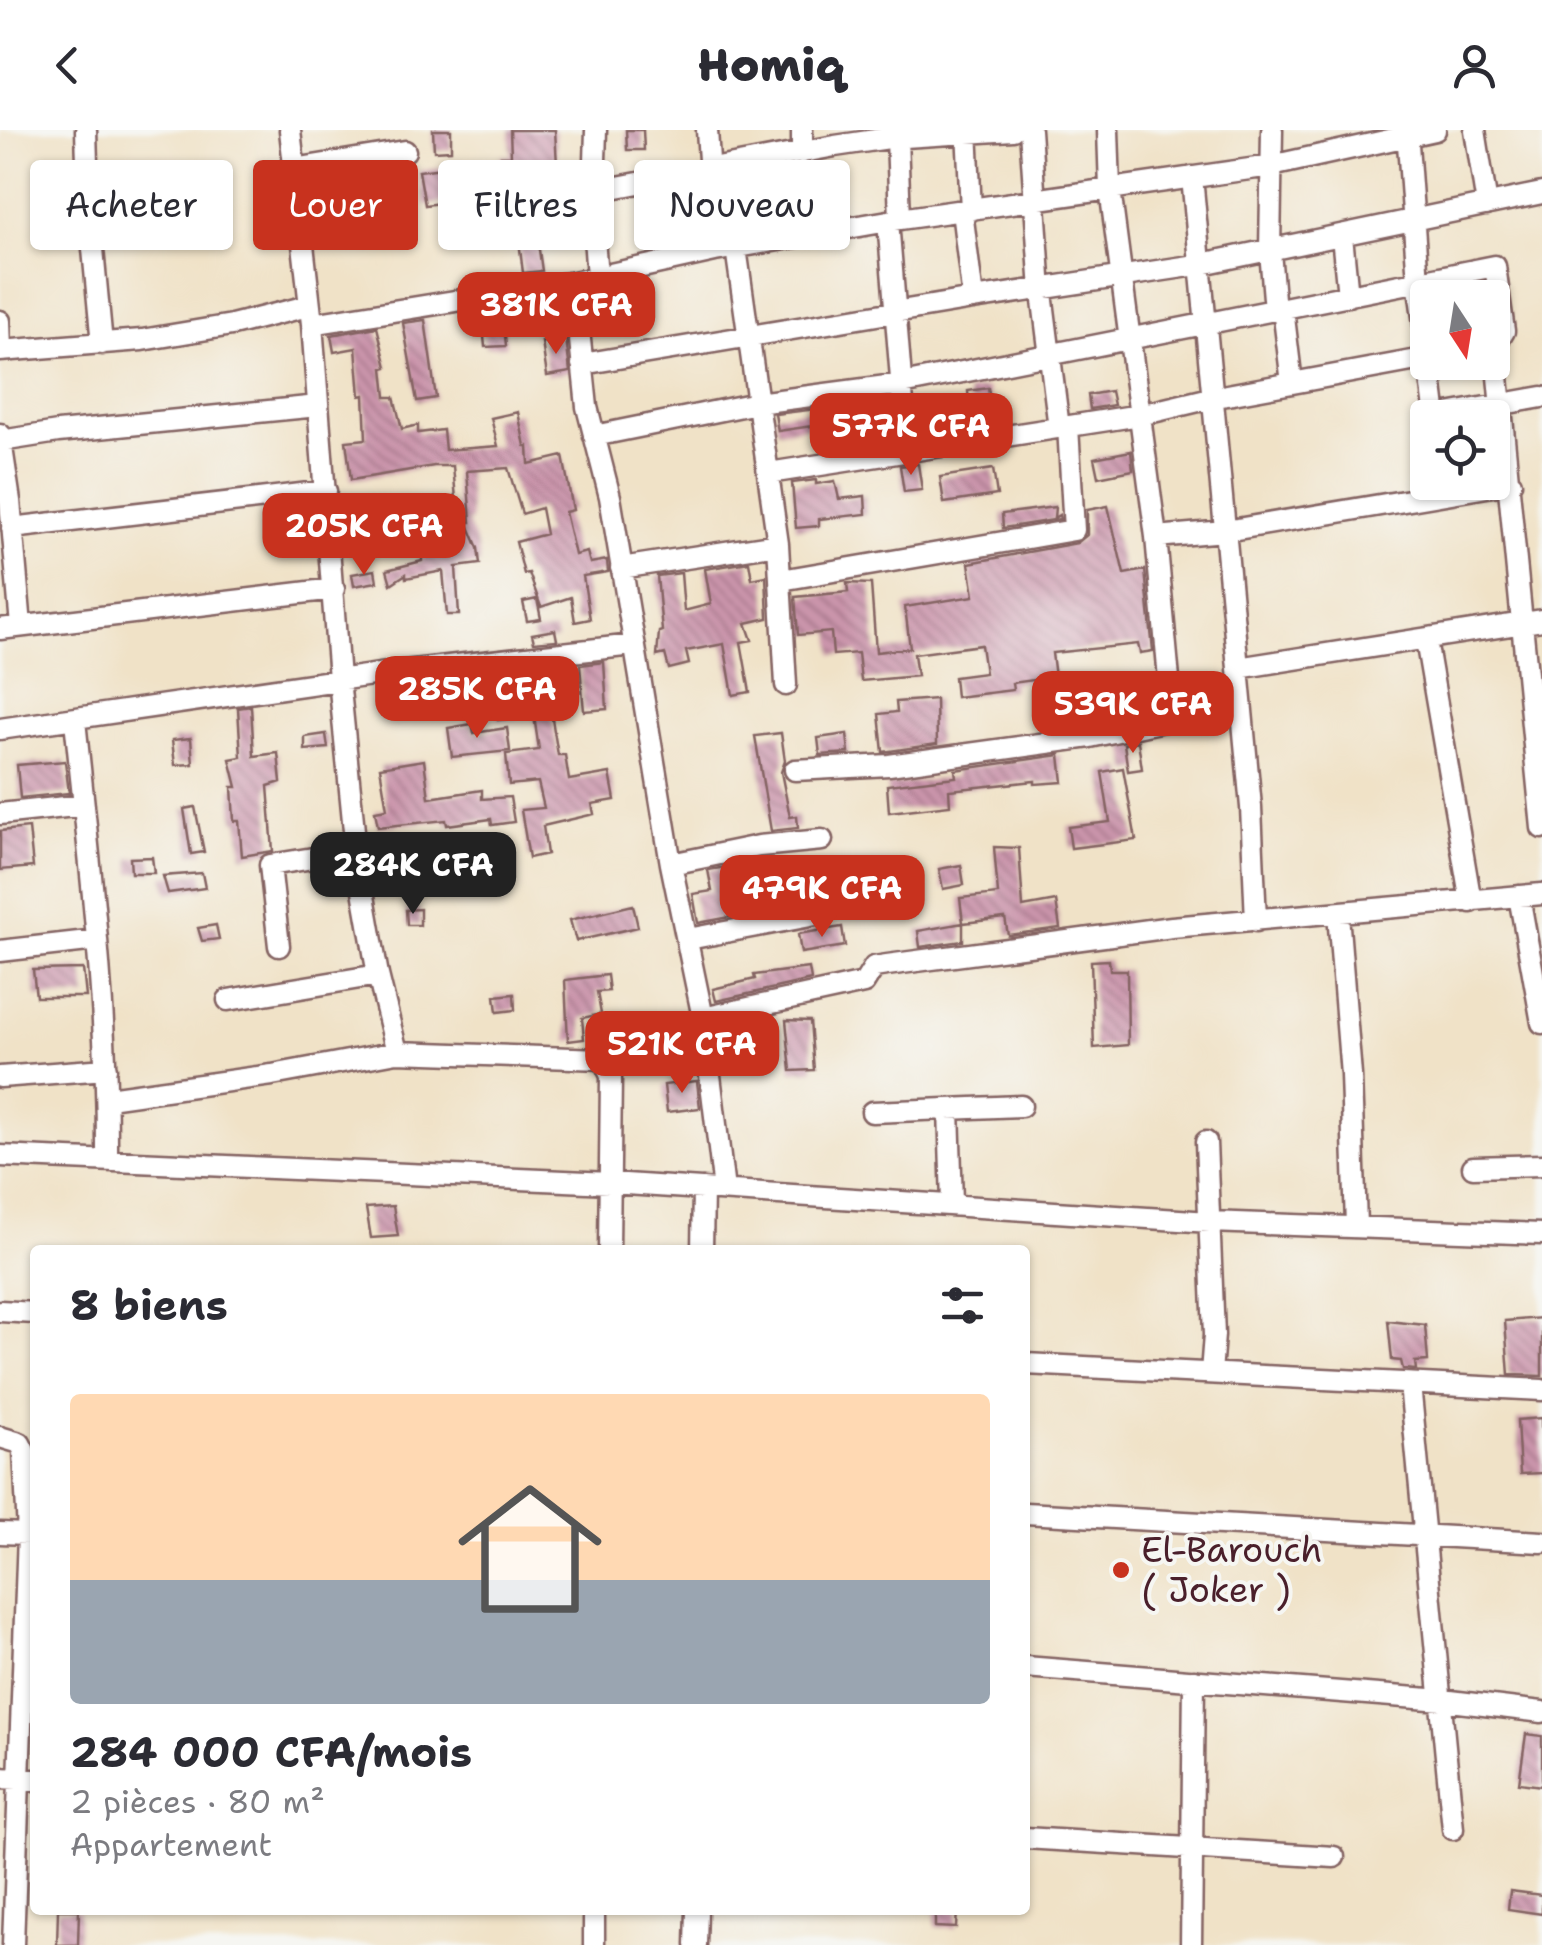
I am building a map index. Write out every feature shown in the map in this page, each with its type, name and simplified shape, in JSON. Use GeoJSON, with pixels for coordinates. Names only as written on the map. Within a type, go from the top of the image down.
{"type":"FeatureCollection","features":[{"type":"Feature","properties":{"kind":"street"},"geometry":{"type":"LineString","coordinates":[[86,130],[102,344]]}},
{"type":"Feature","properties":{"kind":"street"},"geometry":{"type":"LineString","coordinates":[[283,130],[290,130],[293,160]]}},
{"type":"Feature","properties":{"kind":"street"},"geometry":{"type":"LineString","coordinates":[[596,130],[596,160]]}},
{"type":"Feature","properties":{"kind":"street"},"geometry":{"type":"LineString","coordinates":[[706,130],[708,160]]}},
{"type":"Feature","properties":{"kind":"street"},"geometry":{"type":"LineString","coordinates":[[802,130],[802,153]]}},
{"type":"Feature","properties":{"kind":"street"},"geometry":{"type":"LineString","coordinates":[[766,160],[892,135],[1013,130]]}},
{"type":"Feature","properties":{"kind":"street"},"geometry":{"type":"LineString","coordinates":[[781,580],[1074,530],[1064,427],[1041,288],[1030,130]]}},
{"type":"Feature","properties":{"kind":"street"},"geometry":{"type":"LineString","coordinates":[[795,770],[889,764],[1090,737],[1169,720],[1172,712],[1156,537],[1120,277],[1108,130]]}},
{"type":"Feature","properties":{"kind":"street"},"geometry":{"type":"LineString","coordinates":[[1272,130],[1270,251],[1292,383]]}},
{"type":"Feature","properties":{"kind":"street"},"geometry":{"type":"LineString","coordinates":[[850,228],[1271,166],[1435,130]]}},
{"type":"Feature","properties":{"kind":"street"},"geometry":{"type":"LineString","coordinates":[[1475,130],[1487,204]]}},
{"type":"Feature","properties":{"kind":"street"},"geometry":{"type":"LineString","coordinates":[[968,132],[967,211],[973,299]]}},
{"type":"Feature","properties":{"kind":"street"},"geometry":{"type":"LineString","coordinates":[[1408,133],[1418,280]]}},
{"type":"Feature","properties":{"kind":"street"},"geometry":{"type":"LineString","coordinates":[[892,135],[896,312],[907,452]]}},
{"type":"Feature","properties":{"kind":"street"},"geometry":{"type":"LineString","coordinates":[[353,160],[405,152]]}},
{"type":"Feature","properties":{"kind":"street"},"geometry":{"type":"LineString","coordinates":[[1192,177],[1251,807],[1256,921]]}},
{"type":"Feature","properties":{"kind":"street"},"geometry":{"type":"LineString","coordinates":[[582,364],[1198,265],[1542,193]]}},
{"type":"Feature","properties":{"kind":"street"},"geometry":{"type":"LineString","coordinates":[[1342,236],[1348,296]]}},
{"type":"Feature","properties":{"kind":"street"},"geometry":{"type":"LineString","coordinates":[[303,250],[356,851],[378,975],[397,1052]]}},
{"type":"Feature","properties":{"kind":"street"},"geometry":{"type":"LineString","coordinates":[[594,250],[597,277]]}},
{"type":"Feature","properties":{"kind":"street"},"geometry":{"type":"LineString","coordinates":[[0,321],[0,351],[102,344],[574,282],[726,250],[748,338],[778,544],[786,685]]}},
{"type":"Feature","properties":{"kind":"street"},"geometry":{"type":"LineString","coordinates":[[1423,280],[1495,266],[1497,280]]}},
{"type":"Feature","properties":{"kind":"street"},"geometry":{"type":"LineString","coordinates":[[574,282],[587,407],[610,497],[672,864],[703,1018],[714,1189],[703,1245]]}},
{"type":"Feature","properties":{"kind":"street"},"geometry":{"type":"LineString","coordinates":[[594,436],[757,403],[902,384],[1410,283]]}},
{"type":"Feature","properties":{"kind":"street"},"geometry":{"type":"LineString","coordinates":[[768,474],[1140,415],[1410,361]]}},
{"type":"Feature","properties":{"kind":"street"},"geometry":{"type":"LineString","coordinates":[[1510,404],[1542,398]]}},
{"type":"Feature","properties":{"kind":"street"},"geometry":{"type":"LineString","coordinates":[[318,406],[0,438],[12,528],[10,627],[334,589]]}},
{"type":"Feature","properties":{"kind":"street"},"geometry":{"type":"LineString","coordinates":[[1510,474],[1533,623],[1542,828]]}},
{"type":"Feature","properties":{"kind":"street"},"geometry":{"type":"LineString","coordinates":[[12,528],[326,491]]}},
{"type":"Feature","properties":{"kind":"street"},"geometry":{"type":"LineString","coordinates":[[1156,537],[1225,531],[1410,496]]}},
{"type":"Feature","properties":{"kind":"street"},"geometry":{"type":"LineString","coordinates":[[621,568],[778,544]]}},
{"type":"Feature","properties":{"kind":"street"},"geometry":{"type":"LineString","coordinates":[[1238,668],[1533,623]]}},
{"type":"Feature","properties":{"kind":"street"},"geometry":{"type":"LineString","coordinates":[[1426,640],[1471,902]]}},
{"type":"Feature","properties":{"kind":"street"},"geometry":{"type":"LineString","coordinates":[[0,730],[338,679],[633,644]]}},
{"type":"Feature","properties":{"kind":"street"},"geometry":{"type":"LineString","coordinates":[[76,720],[97,940],[108,1098],[107,1159]]}},
{"type":"Feature","properties":{"kind":"street"},"geometry":{"type":"LineString","coordinates":[[0,814],[84,804]]}},
{"type":"Feature","properties":{"kind":"street"},"geometry":{"type":"LineString","coordinates":[[672,864],[758,846],[822,840]]}},
{"type":"Feature","properties":{"kind":"street"},"geometry":{"type":"LineString","coordinates":[[278,946],[270,865],[356,851]]}},
{"type":"Feature","properties":{"kind":"street"},"geometry":{"type":"LineString","coordinates":[[703,1018],[864,983],[874,967],[887,965],[1172,927],[1542,894]]}},
{"type":"Feature","properties":{"kind":"street"},"geometry":{"type":"LineString","coordinates":[[1519,896],[1542,1023]]}},
{"type":"Feature","properties":{"kind":"street"},"geometry":{"type":"LineString","coordinates":[[688,938],[820,914]]}},
{"type":"Feature","properties":{"kind":"street"},"geometry":{"type":"LineString","coordinates":[[1338,914],[1351,1075],[1356,1226]]}},
{"type":"Feature","properties":{"kind":"street"},"geometry":{"type":"LineString","coordinates":[[0,952],[97,940]]}},
{"type":"Feature","properties":{"kind":"street"},"geometry":{"type":"LineString","coordinates":[[228,1000],[378,975]]}},
{"type":"Feature","properties":{"kind":"street"},"geometry":{"type":"LineString","coordinates":[[108,1098],[272,1075],[397,1052],[603,1059],[611,1076],[609,1245]]}},
{"type":"Feature","properties":{"kind":"street"},"geometry":{"type":"LineString","coordinates":[[0,1077],[106,1070]]}},
{"type":"Feature","properties":{"kind":"street"},"geometry":{"type":"LineString","coordinates":[[872,1112],[1021,1106]]}},
{"type":"Feature","properties":{"kind":"street"},"geometry":{"type":"LineString","coordinates":[[949,1109],[952,1203]]}},
{"type":"Feature","properties":{"kind":"street"},"geometry":{"type":"LineString","coordinates":[[1206,1142],[1214,1335],[1210,1373]]}},
{"type":"Feature","properties":{"kind":"street"},"geometry":{"type":"LineString","coordinates":[[0,1156],[610,1183],[1210,1222],[1542,1234]]}},
{"type":"Feature","properties":{"kind":"street"},"geometry":{"type":"LineString","coordinates":[[1473,1167],[1542,1165]]}},
{"type":"Feature","properties":{"kind":"street"},"geometry":{"type":"LineString","coordinates":[[0,1311],[30,1312]]}},
{"type":"Feature","properties":{"kind":"street"},"geometry":{"type":"LineString","coordinates":[[1030,1364],[1542,1390]]}},
{"type":"Feature","properties":{"kind":"street"},"geometry":{"type":"LineString","coordinates":[[1410,1384],[1454,1829]]}},
{"type":"Feature","properties":{"kind":"street"},"geometry":{"type":"LineString","coordinates":[[18,1441],[24,1451],[30,1522]]}},
{"type":"Feature","properties":{"kind":"street"},"geometry":{"type":"LineString","coordinates":[[1030,1513],[1542,1542]]}},
{"type":"Feature","properties":{"kind":"street"},"geometry":{"type":"LineString","coordinates":[[0,1533],[30,1534]]}},
{"type":"Feature","properties":{"kind":"street"},"geometry":{"type":"LineString","coordinates":[[13,1945],[8,1889],[30,1577]]}},
{"type":"Feature","properties":{"kind":"street"},"geometry":{"type":"LineString","coordinates":[[0,1619],[29,1620]]}},
{"type":"Feature","properties":{"kind":"street"},"geometry":{"type":"LineString","coordinates":[[1030,1667],[1442,1700],[1542,1712]]}},
{"type":"Feature","properties":{"kind":"street"},"geometry":{"type":"LineString","coordinates":[[1191,1945],[1194,1680]]}},
{"type":"Feature","properties":{"kind":"street"},"geometry":{"type":"LineString","coordinates":[[1030,1838],[1334,1856]]}},
{"type":"Feature","properties":{"kind":"street"},"geometry":{"type":"LineString","coordinates":[[594,1915],[594,1945]]}},
{"type":"Feature","properties":{"kind":"street"},"geometry":{"type":"LineString","coordinates":[[696,1945],[698,1915]]}},
{"type":"Feature","properties":{"kind":"building"},"geometry":{"type":"Polygon","coordinates":[[[433,130],[451,130],[451,150],[434,151],[433,130]]]}},
{"type":"Feature","properties":{"kind":"building"},"geometry":{"type":"Polygon","coordinates":[[[510,130],[555,130],[557,160],[501,160],[501,156],[511,156],[510,130]]]}},
{"type":"Feature","properties":{"kind":"building"},"geometry":{"type":"Polygon","coordinates":[[[626,130],[643,130],[644,150],[627,150],[626,130]]]}},
{"type":"Feature","properties":{"kind":"building"},"geometry":{"type":"Polygon","coordinates":[[[438,169],[438,203],[425,205],[419,171],[438,169]]]}},
{"type":"Feature","properties":{"kind":"building"},"geometry":{"type":"Polygon","coordinates":[[[520,250],[539,250],[542,271],[523,273],[520,250]]]}},
{"type":"Feature","properties":{"kind":"building"},"geometry":{"type":"Polygon","coordinates":[[[425,320],[436,398],[417,401],[403,323],[425,320]]]}},
{"type":"Feature","properties":{"kind":"building"},"geometry":{"type":"Polygon","coordinates":[[[504,325],[506,346],[485,347],[483,326],[504,325]]]}},
{"type":"Feature","properties":{"kind":"building"},"geometry":{"type":"Polygon","coordinates":[[[377,327],[387,367],[383,368],[386,397],[394,397],[402,429],[418,425],[418,433],[443,430],[445,450],[498,446],[491,418],[518,412],[529,464],[563,456],[573,510],[565,512],[575,555],[587,552],[590,563],[607,560],[608,572],[583,576],[590,619],[575,622],[571,597],[541,607],[529,573],[524,574],[516,542],[546,534],[541,508],[522,514],[508,468],[467,471],[471,522],[467,522],[480,564],[456,567],[459,615],[447,615],[443,571],[406,578],[406,574],[391,584],[387,570],[422,561],[422,556],[430,554],[424,529],[458,521],[453,466],[351,480],[346,441],[366,439],[364,395],[360,396],[356,348],[334,352],[331,335],[377,327]]]}},
{"type":"Feature","properties":{"kind":"building"},"geometry":{"type":"Polygon","coordinates":[[[566,338],[570,372],[547,376],[542,342],[566,338]]]}},
{"type":"Feature","properties":{"kind":"building"},"geometry":{"type":"Polygon","coordinates":[[[988,388],[990,400],[969,403],[968,391],[988,388]]]}},
{"type":"Feature","properties":{"kind":"building"},"geometry":{"type":"Polygon","coordinates":[[[1111,391],[1114,405],[1090,409],[1088,395],[1111,391]]]}},
{"type":"Feature","properties":{"kind":"building"},"geometry":{"type":"Polygon","coordinates":[[[868,402],[871,424],[887,421],[890,440],[844,447],[843,406],[868,402]]]}},
{"type":"Feature","properties":{"kind":"building"},"geometry":{"type":"Polygon","coordinates":[[[817,409],[819,425],[778,431],[775,414],[817,409]]]}},
{"type":"Feature","properties":{"kind":"building"},"geometry":{"type":"Polygon","coordinates":[[[1131,451],[1133,470],[1098,477],[1094,458],[1131,451]]]}},
{"type":"Feature","properties":{"kind":"building"},"geometry":{"type":"Polygon","coordinates":[[[918,464],[922,490],[904,492],[900,466],[918,464]]]}},
{"type":"Feature","properties":{"kind":"building"},"geometry":{"type":"Polygon","coordinates":[[[993,469],[997,495],[944,503],[940,477],[993,469]]]}},
{"type":"Feature","properties":{"kind":"building"},"geometry":{"type":"Polygon","coordinates":[[[816,480],[816,484],[835,481],[839,499],[865,496],[866,514],[819,519],[819,526],[796,528],[792,483],[816,480]]]}},
{"type":"Feature","properties":{"kind":"building"},"geometry":{"type":"Polygon","coordinates":[[[1108,506],[1124,574],[1145,570],[1153,651],[1140,653],[1138,644],[1052,653],[1055,677],[1012,683],[1013,690],[956,697],[954,677],[985,673],[981,645],[914,654],[917,676],[861,681],[858,653],[833,655],[831,632],[798,635],[795,597],[848,592],[847,583],[871,584],[876,652],[910,648],[905,607],[974,596],[969,563],[1077,543],[1087,535],[1087,510],[1108,506]]]}},
{"type":"Feature","properties":{"kind":"building"},"geometry":{"type":"Polygon","coordinates":[[[1055,507],[1054,518],[1059,515],[1060,519],[1003,528],[1002,514],[1055,507]]]}},
{"type":"Feature","properties":{"kind":"building"},"geometry":{"type":"Polygon","coordinates":[[[749,562],[752,579],[766,576],[768,618],[746,623],[752,640],[741,642],[750,692],[733,695],[724,644],[686,651],[689,664],[669,669],[665,654],[657,656],[662,631],[657,576],[681,573],[684,611],[711,604],[705,569],[749,562]]]}},
{"type":"Feature","properties":{"kind":"building"},"geometry":{"type":"Polygon","coordinates":[[[375,570],[377,582],[354,586],[352,574],[375,570]]]}},
{"type":"Feature","properties":{"kind":"building"},"geometry":{"type":"Polygon","coordinates":[[[537,599],[541,619],[527,621],[523,602],[537,599]]]}},
{"type":"Feature","properties":{"kind":"building"},"geometry":{"type":"Polygon","coordinates":[[[555,630],[557,640],[534,642],[532,634],[555,630]]]}},
{"type":"Feature","properties":{"kind":"building"},"geometry":{"type":"Polygon","coordinates":[[[604,662],[607,709],[584,711],[580,665],[604,662]]]}},
{"type":"Feature","properties":{"kind":"building"},"geometry":{"type":"Polygon","coordinates":[[[492,675],[496,694],[478,696],[467,678],[492,675]]]}},
{"type":"Feature","properties":{"kind":"building"},"geometry":{"type":"Polygon","coordinates":[[[1132,678],[1139,682],[1143,712],[1070,721],[1071,684],[1132,678]]]}},
{"type":"Feature","properties":{"kind":"building"},"geometry":{"type":"Polygon","coordinates":[[[515,692],[518,718],[498,720],[496,694],[515,692]]]}},
{"type":"Feature","properties":{"kind":"building"},"geometry":{"type":"Polygon","coordinates":[[[414,696],[415,715],[393,717],[391,698],[414,696]]]}},
{"type":"Feature","properties":{"kind":"building"},"geometry":{"type":"Polygon","coordinates":[[[936,699],[937,744],[883,752],[879,714],[897,712],[896,702],[936,699]]]}},
{"type":"Feature","properties":{"kind":"building"},"geometry":{"type":"Polygon","coordinates":[[[251,706],[254,756],[278,753],[281,782],[268,786],[273,851],[242,856],[239,821],[234,821],[232,787],[237,787],[230,759],[241,757],[238,708],[251,706]]]}},
{"type":"Feature","properties":{"kind":"building"},"geometry":{"type":"Polygon","coordinates":[[[551,713],[558,755],[565,755],[569,780],[610,773],[615,800],[592,804],[594,814],[543,826],[547,854],[529,858],[521,810],[544,808],[538,782],[509,785],[506,754],[539,750],[534,716],[551,713]]]}},
{"type":"Feature","properties":{"kind":"building"},"geometry":{"type":"Polygon","coordinates":[[[472,724],[474,733],[507,728],[510,751],[452,757],[448,728],[472,724]]]}},
{"type":"Feature","properties":{"kind":"building"},"geometry":{"type":"Polygon","coordinates":[[[781,733],[785,761],[781,772],[790,817],[797,816],[798,828],[771,831],[755,736],[781,733]]]}},
{"type":"Feature","properties":{"kind":"building"},"geometry":{"type":"Polygon","coordinates":[[[326,734],[328,748],[305,750],[305,737],[326,734]]]}},
{"type":"Feature","properties":{"kind":"building"},"geometry":{"type":"Polygon","coordinates":[[[847,734],[849,753],[820,755],[818,738],[847,734]]]}},
{"type":"Feature","properties":{"kind":"building"},"geometry":{"type":"Polygon","coordinates":[[[191,738],[193,764],[175,765],[172,740],[191,738]]]}},
{"type":"Feature","properties":{"kind":"building"},"geometry":{"type":"Polygon","coordinates":[[[1138,741],[1142,769],[1128,771],[1124,744],[1138,741]]]}},
{"type":"Feature","properties":{"kind":"building"},"geometry":{"type":"Polygon","coordinates":[[[1060,755],[1063,782],[949,790],[950,805],[889,812],[887,785],[956,777],[955,770],[1060,755]]]}},
{"type":"Feature","properties":{"kind":"building"},"geometry":{"type":"Polygon","coordinates":[[[424,760],[429,798],[482,790],[482,799],[510,797],[514,822],[492,825],[491,819],[447,825],[446,820],[378,827],[375,811],[387,809],[380,767],[424,760]]]}},
{"type":"Feature","properties":{"kind":"building"},"geometry":{"type":"Polygon","coordinates":[[[65,761],[69,793],[20,798],[17,765],[65,761]]]}},
{"type":"Feature","properties":{"kind":"building"},"geometry":{"type":"Polygon","coordinates":[[[1123,768],[1136,840],[1071,848],[1068,827],[1110,822],[1102,772],[1123,768]]]}},
{"type":"Feature","properties":{"kind":"building"},"geometry":{"type":"Polygon","coordinates":[[[195,807],[204,852],[191,854],[184,809],[195,807]]]}},
{"type":"Feature","properties":{"kind":"building"},"geometry":{"type":"Polygon","coordinates":[[[29,828],[33,867],[0,870],[0,831],[29,828]]]}},
{"type":"Feature","properties":{"kind":"building"},"geometry":{"type":"Polygon","coordinates":[[[994,847],[1019,848],[1023,907],[1056,901],[1060,928],[1008,935],[1005,918],[963,923],[960,898],[998,894],[994,847]]]}},
{"type":"Feature","properties":{"kind":"building"},"geometry":{"type":"Polygon","coordinates":[[[152,857],[154,873],[131,873],[130,858],[152,857]]]}},
{"type":"Feature","properties":{"kind":"building"},"geometry":{"type":"Polygon","coordinates":[[[961,865],[964,885],[943,889],[939,869],[961,865]]]}},
{"type":"Feature","properties":{"kind":"building"},"geometry":{"type":"Polygon","coordinates":[[[918,866],[919,888],[900,890],[899,867],[918,866]]]}},
{"type":"Feature","properties":{"kind":"building"},"geometry":{"type":"Polygon","coordinates":[[[727,867],[730,889],[737,888],[741,915],[698,923],[693,894],[712,891],[708,870],[727,867]]]}},
{"type":"Feature","properties":{"kind":"building"},"geometry":{"type":"Polygon","coordinates":[[[202,873],[205,888],[168,893],[163,876],[202,873]]]}},
{"type":"Feature","properties":{"kind":"building"},"geometry":{"type":"Polygon","coordinates":[[[900,890],[901,914],[873,915],[872,891],[900,890]]]}},
{"type":"Feature","properties":{"kind":"building"},"geometry":{"type":"Polygon","coordinates":[[[633,905],[638,927],[576,941],[570,920],[633,905]]]}},
{"type":"Feature","properties":{"kind":"building"},"geometry":{"type":"Polygon","coordinates":[[[420,909],[420,925],[407,925],[406,910],[420,909]]]}},
{"type":"Feature","properties":{"kind":"building"},"geometry":{"type":"Polygon","coordinates":[[[963,923],[963,941],[920,947],[918,931],[963,923]]]}},
{"type":"Feature","properties":{"kind":"building"},"geometry":{"type":"Polygon","coordinates":[[[216,925],[219,939],[202,941],[198,928],[216,925]]]}},
{"type":"Feature","properties":{"kind":"building"},"geometry":{"type":"Polygon","coordinates":[[[842,927],[845,946],[801,953],[798,934],[842,927]]]}},
{"type":"Feature","properties":{"kind":"building"},"geometry":{"type":"Polygon","coordinates":[[[1109,960],[1110,970],[1127,970],[1128,1045],[1094,1048],[1091,961],[1109,960]]]}},
{"type":"Feature","properties":{"kind":"building"},"geometry":{"type":"Polygon","coordinates":[[[809,968],[811,980],[716,1001],[713,989],[755,979],[754,975],[809,968]]]}},
{"type":"Feature","properties":{"kind":"building"},"geometry":{"type":"Polygon","coordinates":[[[83,969],[86,997],[36,997],[33,970],[83,969]]]}},
{"type":"Feature","properties":{"kind":"building"},"geometry":{"type":"Polygon","coordinates":[[[607,975],[609,991],[597,992],[601,1014],[582,1018],[584,1039],[568,1041],[565,980],[607,975]]]}},
{"type":"Feature","properties":{"kind":"building"},"geometry":{"type":"Polygon","coordinates":[[[514,994],[515,1010],[497,1012],[495,996],[514,994]]]}},
{"type":"Feature","properties":{"kind":"building"},"geometry":{"type":"Polygon","coordinates":[[[786,1020],[810,1021],[814,1070],[791,1071],[786,1020]]]}},
{"type":"Feature","properties":{"kind":"building"},"geometry":{"type":"Polygon","coordinates":[[[697,1081],[700,1108],[667,1112],[664,1085],[697,1081]]]}},
{"type":"Feature","properties":{"kind":"building"},"geometry":{"type":"Polygon","coordinates":[[[393,1206],[398,1236],[371,1238],[366,1208],[393,1206]]]}},
{"type":"Feature","properties":{"kind":"building"},"geometry":{"type":"Polygon","coordinates":[[[1542,1318],[1542,1376],[1509,1375],[1505,1321],[1542,1318]]]}},
{"type":"Feature","properties":{"kind":"building"},"geometry":{"type":"Polygon","coordinates":[[[1388,1321],[1425,1325],[1428,1361],[1415,1362],[1416,1370],[1403,1369],[1401,1361],[1392,1360],[1388,1321]]]}},
{"type":"Feature","properties":{"kind":"building"},"geometry":{"type":"Polygon","coordinates":[[[1541,1418],[1542,1473],[1520,1474],[1517,1420],[1541,1418]]]}},
{"type":"Feature","properties":{"kind":"building"},"geometry":{"type":"Polygon","coordinates":[[[1526,1734],[1542,1736],[1542,1786],[1519,1783],[1526,1734]]]}},
{"type":"Feature","properties":{"kind":"building"},"geometry":{"type":"Polygon","coordinates":[[[1510,1891],[1542,1895],[1542,1914],[1508,1909],[1510,1891]]]}},
{"type":"Feature","properties":{"kind":"building"},"geometry":{"type":"Polygon","coordinates":[[[58,1915],[79,1915],[78,1945],[57,1945],[58,1915]]]}},
{"type":"Feature","properties":{"kind":"building"},"geometry":{"type":"Polygon","coordinates":[[[935,1915],[957,1915],[956,1928],[935,1927],[935,1915]]]}},
{"type":"Feature","properties":{"kind":"place","name":"El-Barouch ( Joker )"},"geometry":{"type":"Point","coordinates":[1121,1570]}}]}
